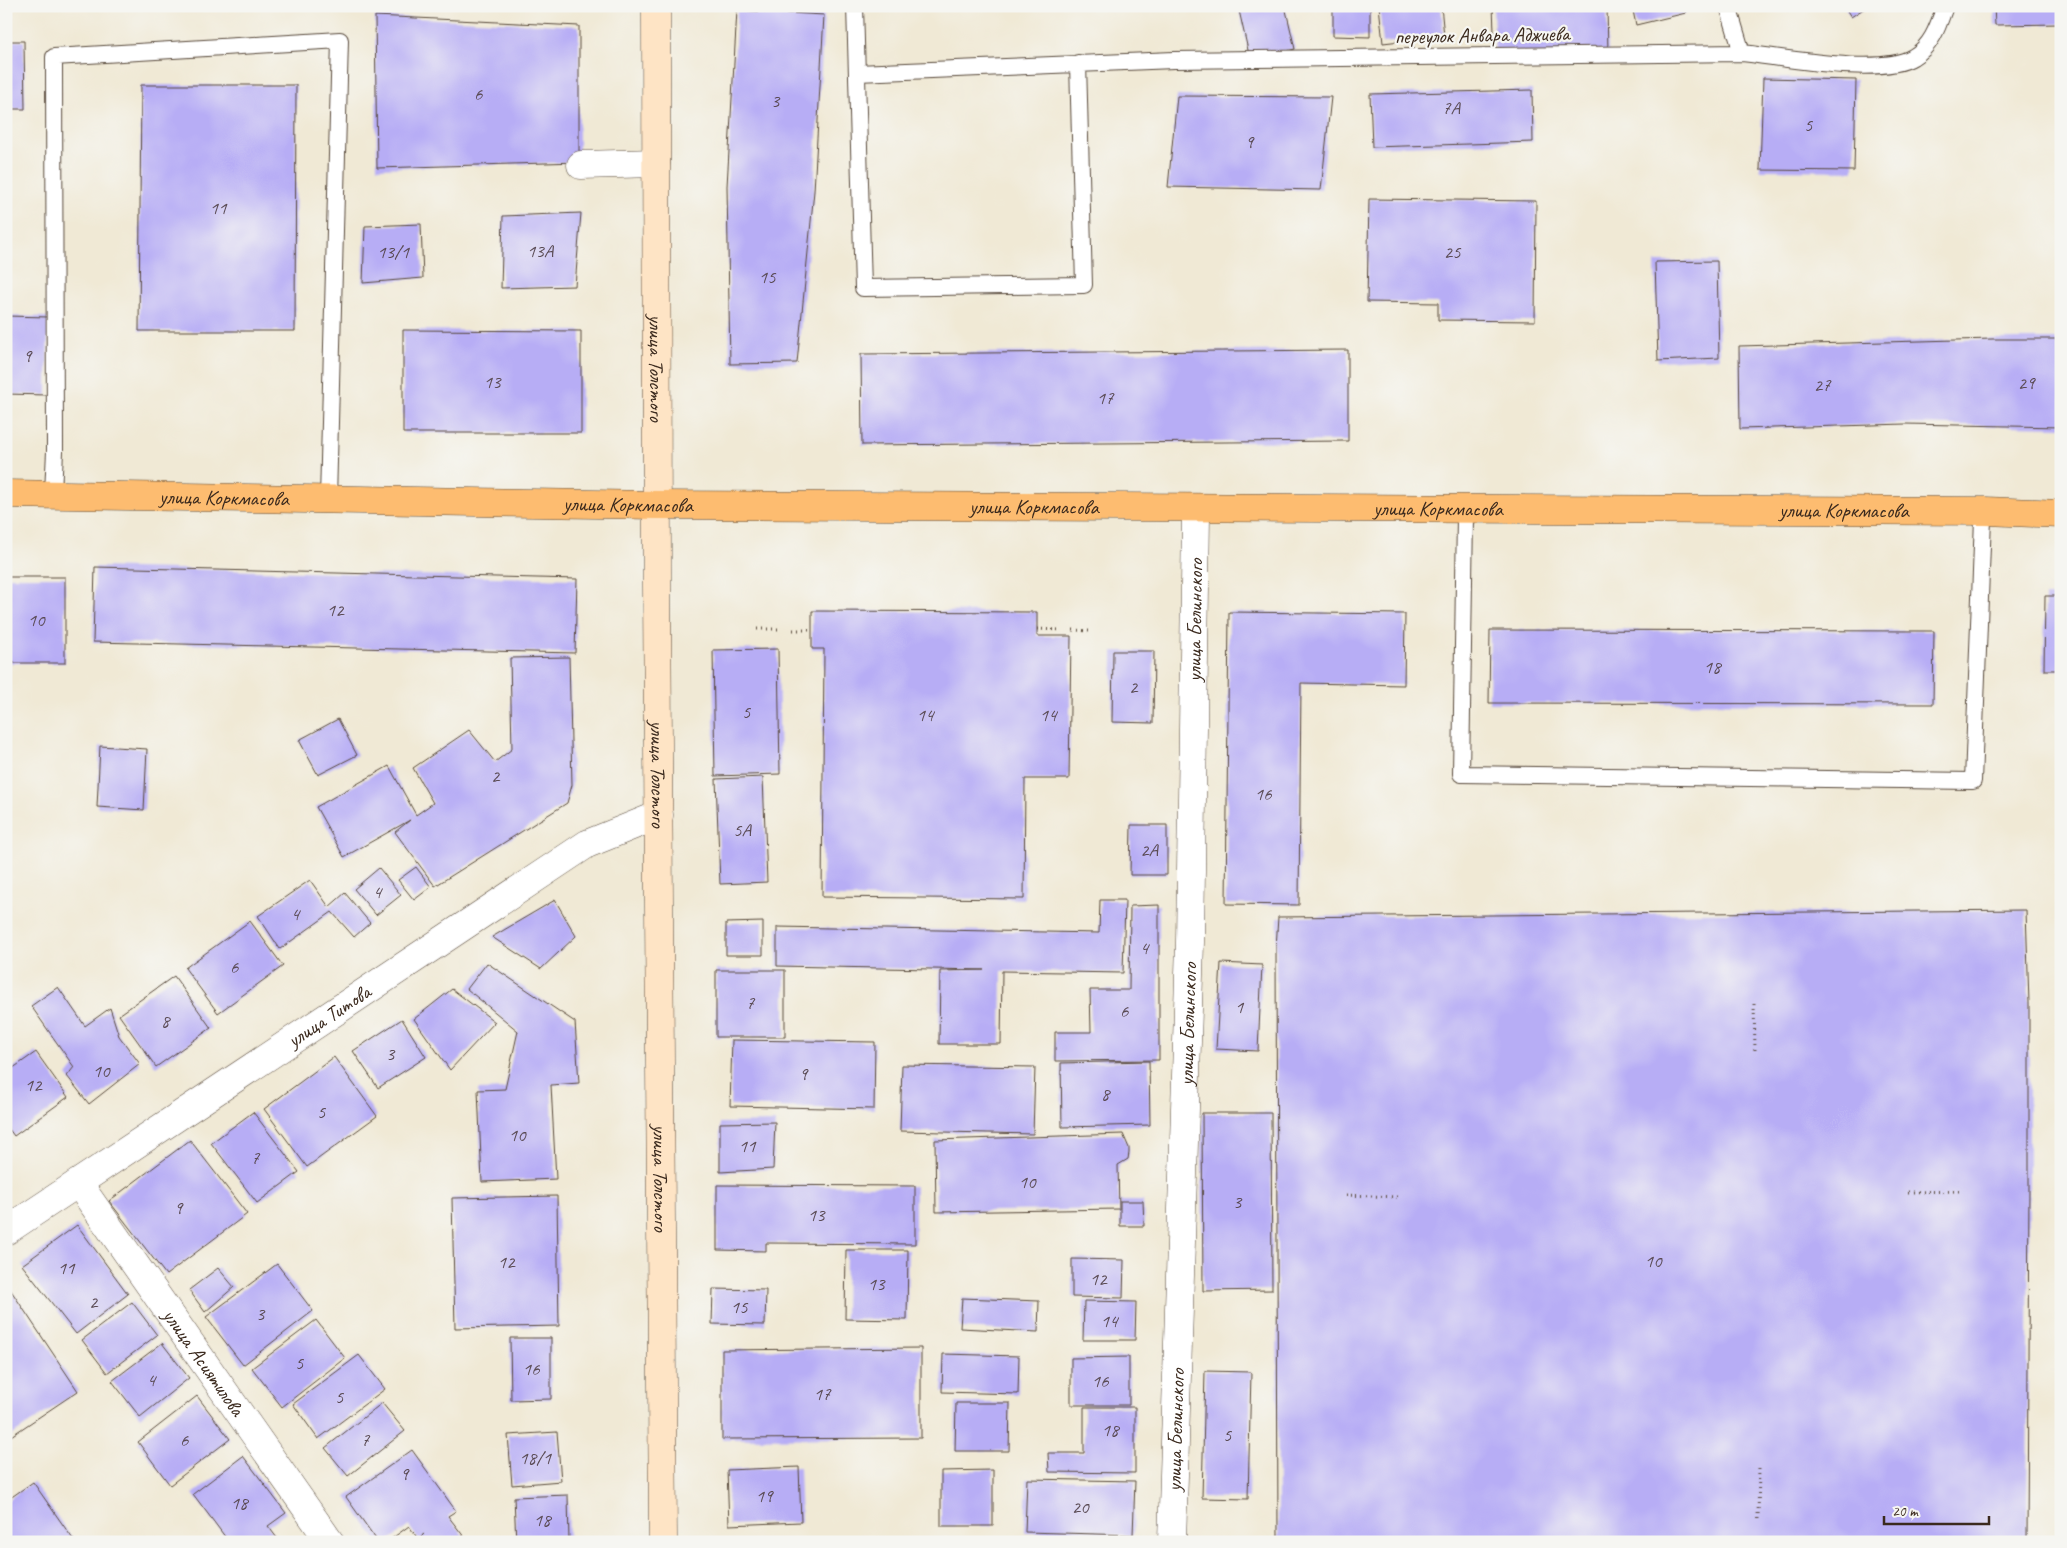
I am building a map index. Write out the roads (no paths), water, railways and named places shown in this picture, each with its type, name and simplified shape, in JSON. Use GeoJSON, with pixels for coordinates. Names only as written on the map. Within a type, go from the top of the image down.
{"type":"FeatureCollection","features":[{"type":"Feature","properties":{"kind":"main road","name":"улица Толстого"},"geometry":{"type":"LineString","coordinates":[[656,6],[656,505],[662,1542]]}},
{"type":"Feature","properties":{"kind":"main road","name":"улица Коркмасова"},"geometry":{"type":"LineString","coordinates":[[6,494],[53,493],[656,505],[1986,511],[2061,514]]}},
{"type":"Feature","properties":{"kind":"street"},"geometry":{"type":"LineString","coordinates":[[581,166],[656,163]]}},
{"type":"Feature","properties":{"kind":"street","name":"улица Белинского"},"geometry":{"type":"LineString","coordinates":[[1172,1542],[1190,942],[1196,515],[1198,508]]}},
{"type":"Feature","properties":{"kind":"street","name":"улица Титова"},"geometry":{"type":"LineString","coordinates":[[6,1231],[587,844],[658,815]]}},
{"type":"Feature","properties":{"kind":"street","name":"улица Асиятилова"},"geometry":{"type":"LineString","coordinates":[[78,1182],[330,1542]]}},
{"type":"Feature","properties":{"kind":"lane"},"geometry":{"type":"LineString","coordinates":[[855,6],[863,288],[1084,285],[1078,63]]}},
{"type":"Feature","properties":{"kind":"lane"},"geometry":{"type":"LineString","coordinates":[[1728,6],[1742,53]]}},
{"type":"Feature","properties":{"kind":"lane","name":"переулок Анвара Аджиева"},"geometry":{"type":"LineString","coordinates":[[857,73],[1174,60],[1742,53],[1852,66],[1887,66],[1913,58],[1935,36],[1945,6]]}},
{"type":"Feature","properties":{"kind":"lane"},"geometry":{"type":"LineString","coordinates":[[53,493],[54,57],[340,40],[328,499]]}},
{"type":"Feature","properties":{"kind":"lane"},"geometry":{"type":"LineString","coordinates":[[1468,508],[1465,517],[1461,774],[1973,781],[1984,518],[1986,511]]}}]}
